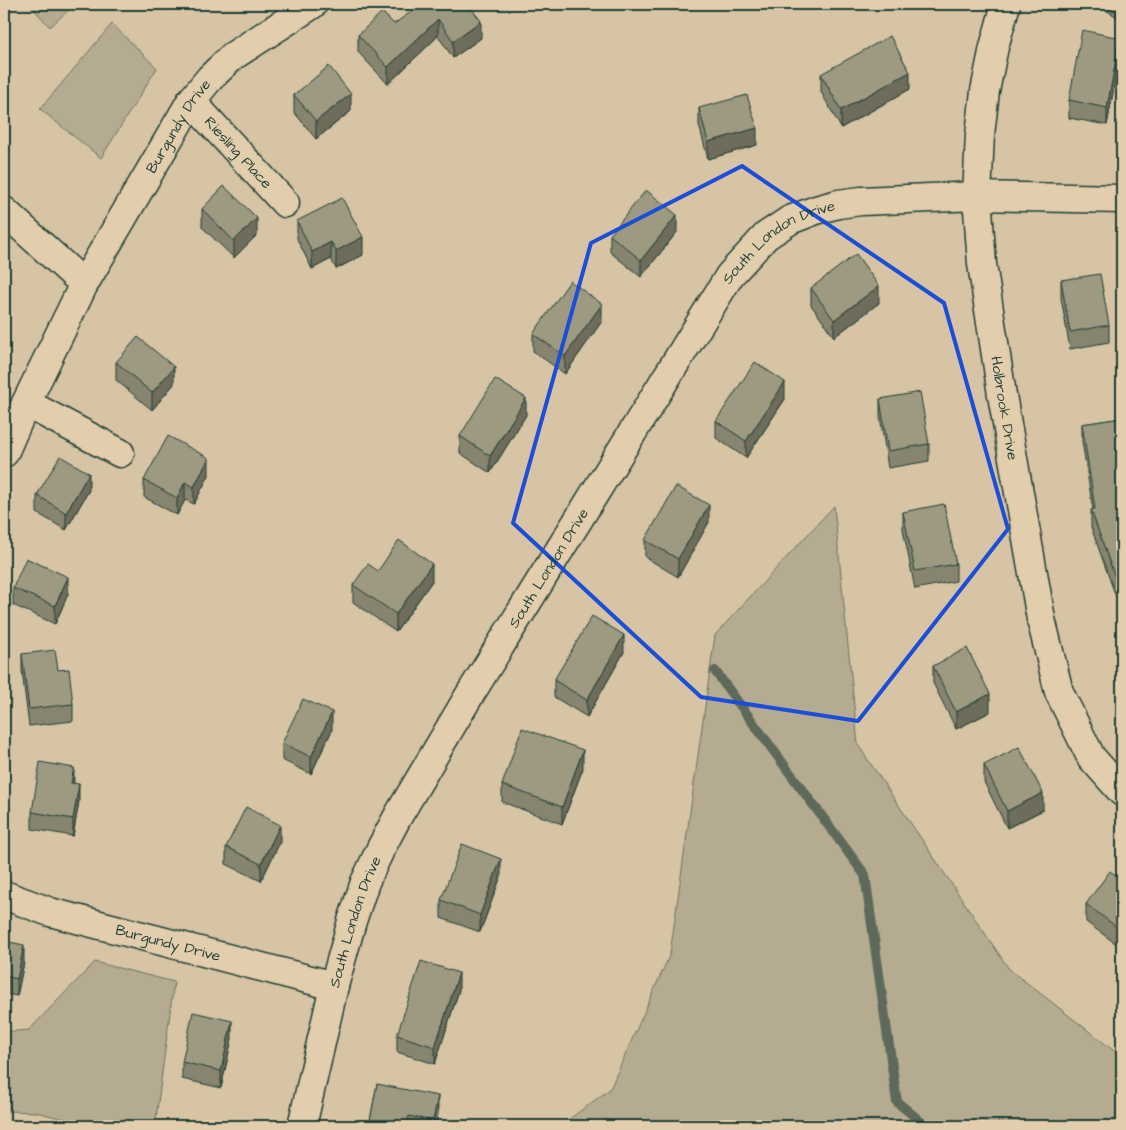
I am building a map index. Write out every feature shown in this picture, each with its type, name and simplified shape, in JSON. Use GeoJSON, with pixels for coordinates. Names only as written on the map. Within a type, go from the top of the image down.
{"type":"FeatureCollection","features":[{"type":"Feature","properties":{"kind":"street","name":"Burgundy Drive"},"geometry":{"type":"LineString","coordinates":[[4,453],[26,403],[84,284],[191,101],[210,78],[233,56],[313,4]]}},
{"type":"Feature","properties":{"kind":"street","name":"Holbrook Drive"},"geometry":{"type":"LineString","coordinates":[[1006,4],[994,47],[985,92],[980,134],[977,196],[982,264],[1002,395],[1041,619],[1056,683],[1091,757],[1122,792]]}},
{"type":"Feature","properties":{"kind":"street","name":"Riesling Place"},"geometry":{"type":"LineString","coordinates":[[191,101],[285,203]]}},
{"type":"Feature","properties":{"kind":"street","name":"South London Drive"},"geometry":{"type":"LineString","coordinates":[[302,1126],[334,986],[352,921],[365,882],[381,848],[474,688],[730,275],[766,236],[790,220],[838,204],[861,201],[977,196],[1122,199]]}},
{"type":"Feature","properties":{"kind":"street"},"geometry":{"type":"LineString","coordinates":[[4,211],[84,284]]}},
{"type":"Feature","properties":{"kind":"street"},"geometry":{"type":"LineString","coordinates":[[26,403],[120,453]]}},
{"type":"Feature","properties":{"kind":"street","name":"Burgundy Drive"},"geometry":{"type":"LineString","coordinates":[[4,895],[50,912],[334,986]]}},
{"type":"Feature","properties":{"kind":"highlighted area"},"geometry":{"type":"Polygon","coordinates":[[[742,166],[944,303],[1008,529],[858,721],[701,697],[513,523],[591,243],[742,166]]]}},
{"type":"Feature","properties":{"kind":"shaded area"},"geometry":{"type":"Polygon","coordinates":[[[29,4],[75,4],[50,27],[29,4]]]}},
{"type":"Feature","properties":{"kind":"shaded area"},"geometry":{"type":"Polygon","coordinates":[[[112,24],[157,68],[101,158],[40,109],[112,24]]]}},
{"type":"Feature","properties":{"kind":"shaded area"},"geometry":{"type":"Polygon","coordinates":[[[834,506],[858,745],[1009,969],[1122,1057],[1122,1126],[560,1126],[610,1089],[670,954],[715,635],[834,506]]]}},
{"type":"Feature","properties":{"kind":"shaded area"},"geometry":{"type":"Polygon","coordinates":[[[95,962],[174,982],[155,1126],[92,1126],[36,1112],[4,1111],[4,1032],[29,1030],[95,962]]]}},
{"type":"Feature","properties":{"kind":"building"},"geometry":{"type":"Polygon","coordinates":[[[422,4],[468,4],[481,21],[453,41],[438,19],[388,67],[358,35],[382,12],[394,24],[422,4]]]}},
{"type":"Feature","properties":{"kind":"building"},"geometry":{"type":"Polygon","coordinates":[[[1082,30],[1120,38],[1107,108],[1069,100],[1082,30]]]}},
{"type":"Feature","properties":{"kind":"building"},"geometry":{"type":"Polygon","coordinates":[[[890,36],[910,72],[841,110],[821,74],[890,36]]]}},
{"type":"Feature","properties":{"kind":"building"},"geometry":{"type":"Polygon","coordinates":[[[329,66],[351,94],[316,121],[294,95],[329,66]]]}},
{"type":"Feature","properties":{"kind":"building"},"geometry":{"type":"Polygon","coordinates":[[[747,95],[757,128],[708,142],[699,108],[747,95]]]}},
{"type":"Feature","properties":{"kind":"building"},"geometry":{"type":"Polygon","coordinates":[[[224,186],[257,218],[234,241],[202,209],[224,186]]]}},
{"type":"Feature","properties":{"kind":"building"},"geometry":{"type":"Polygon","coordinates":[[[646,190],[677,215],[641,260],[610,235],[646,190]]]}},
{"type":"Feature","properties":{"kind":"building"},"geometry":{"type":"Polygon","coordinates":[[[342,198],[363,237],[336,251],[331,242],[312,252],[297,221],[342,198]]]}},
{"type":"Feature","properties":{"kind":"building"},"geometry":{"type":"Polygon","coordinates":[[[856,254],[879,286],[834,320],[811,288],[856,254]]]}},
{"type":"Feature","properties":{"kind":"building"},"geometry":{"type":"Polygon","coordinates":[[[1100,274],[1109,325],[1070,332],[1061,280],[1100,274]]]}},
{"type":"Feature","properties":{"kind":"building"},"geometry":{"type":"Polygon","coordinates":[[[570,281],[602,304],[565,356],[533,334],[570,281]]]}},
{"type":"Feature","properties":{"kind":"building"},"geometry":{"type":"Polygon","coordinates":[[[138,337],[174,367],[152,393],[116,362],[138,337]]]}},
{"type":"Feature","properties":{"kind":"building"},"geometry":{"type":"Polygon","coordinates":[[[755,362],[785,382],[746,441],[716,421],[755,362]]]}},
{"type":"Feature","properties":{"kind":"building"},"geometry":{"type":"Polygon","coordinates":[[[495,379],[526,398],[490,456],[460,436],[495,379]]]}},
{"type":"Feature","properties":{"kind":"building"},"geometry":{"type":"Polygon","coordinates":[[[920,392],[929,444],[888,451],[880,399],[920,392]]]}},
{"type":"Feature","properties":{"kind":"building"},"geometry":{"type":"Polygon","coordinates":[[[1122,418],[1121,594],[1091,510],[1095,509],[1082,424],[1122,418]]]}},
{"type":"Feature","properties":{"kind":"building"},"geometry":{"type":"Polygon","coordinates":[[[168,436],[209,458],[194,487],[185,482],[177,498],[144,480],[168,436]]]}},
{"type":"Feature","properties":{"kind":"building"},"geometry":{"type":"Polygon","coordinates":[[[60,456],[89,473],[66,513],[37,495],[60,456]]]}},
{"type":"Feature","properties":{"kind":"building"},"geometry":{"type":"Polygon","coordinates":[[[676,486],[709,505],[678,559],[645,540],[676,486]]]}},
{"type":"Feature","properties":{"kind":"building"},"geometry":{"type":"Polygon","coordinates":[[[944,504],[956,564],[915,571],[903,512],[944,504]]]}},
{"type":"Feature","properties":{"kind":"building"},"geometry":{"type":"Polygon","coordinates":[[[399,540],[432,564],[396,614],[353,585],[368,564],[378,571],[399,540]]]}},
{"type":"Feature","properties":{"kind":"building"},"geometry":{"type":"Polygon","coordinates":[[[26,558],[68,577],[55,606],[13,588],[26,558]]]}},
{"type":"Feature","properties":{"kind":"building"},"geometry":{"type":"Polygon","coordinates":[[[592,616],[624,635],[587,700],[554,680],[592,616]]]}},
{"type":"Feature","properties":{"kind":"building"},"geometry":{"type":"Polygon","coordinates":[[[967,648],[990,694],[956,712],[933,666],[967,648]]]}},
{"type":"Feature","properties":{"kind":"building"},"geometry":{"type":"Polygon","coordinates":[[[55,650],[58,670],[69,669],[73,704],[29,709],[22,654],[55,650]]]}},
{"type":"Feature","properties":{"kind":"building"},"geometry":{"type":"Polygon","coordinates":[[[303,699],[332,712],[311,757],[282,743],[303,699]]]}},
{"type":"Feature","properties":{"kind":"building"},"geometry":{"type":"Polygon","coordinates":[[[522,728],[583,750],[562,807],[502,785],[522,728]]]}},
{"type":"Feature","properties":{"kind":"building"},"geometry":{"type":"Polygon","coordinates":[[[1019,747],[1043,793],[1007,811],[984,765],[1019,747]]]}},
{"type":"Feature","properties":{"kind":"building"},"geometry":{"type":"Polygon","coordinates":[[[40,762],[74,768],[71,783],[79,784],[73,819],[32,812],[40,762]]]}},
{"type":"Feature","properties":{"kind":"building"},"geometry":{"type":"Polygon","coordinates":[[[246,807],[280,825],[261,864],[226,847],[246,807]]]}},
{"type":"Feature","properties":{"kind":"building"},"geometry":{"type":"Polygon","coordinates":[[[462,844],[501,859],[480,915],[441,900],[462,844]]]}},
{"type":"Feature","properties":{"kind":"building"},"geometry":{"type":"Polygon","coordinates":[[[1110,871],[1122,880],[1122,931],[1086,904],[1110,871]]]}},
{"type":"Feature","properties":{"kind":"building"},"geometry":{"type":"Polygon","coordinates":[[[4,941],[24,945],[17,979],[4,976],[4,941]]]}},
{"type":"Feature","properties":{"kind":"building"},"geometry":{"type":"Polygon","coordinates":[[[421,961],[459,973],[435,1047],[397,1035],[421,961]]]}},
{"type":"Feature","properties":{"kind":"building"},"geometry":{"type":"Polygon","coordinates":[[[193,1012],[232,1021],[221,1071],[182,1062],[193,1012]]]}},
{"type":"Feature","properties":{"kind":"building"},"geometry":{"type":"Polygon","coordinates":[[[377,1084],[438,1096],[433,1121],[409,1116],[408,1126],[369,1126],[377,1084]]]}},
{"type":"Feature","properties":{"kind":"waterway"},"geometry":{"type":"LineString","coordinates":[[715,671],[865,875],[897,1102],[926,1126]]}}]}
